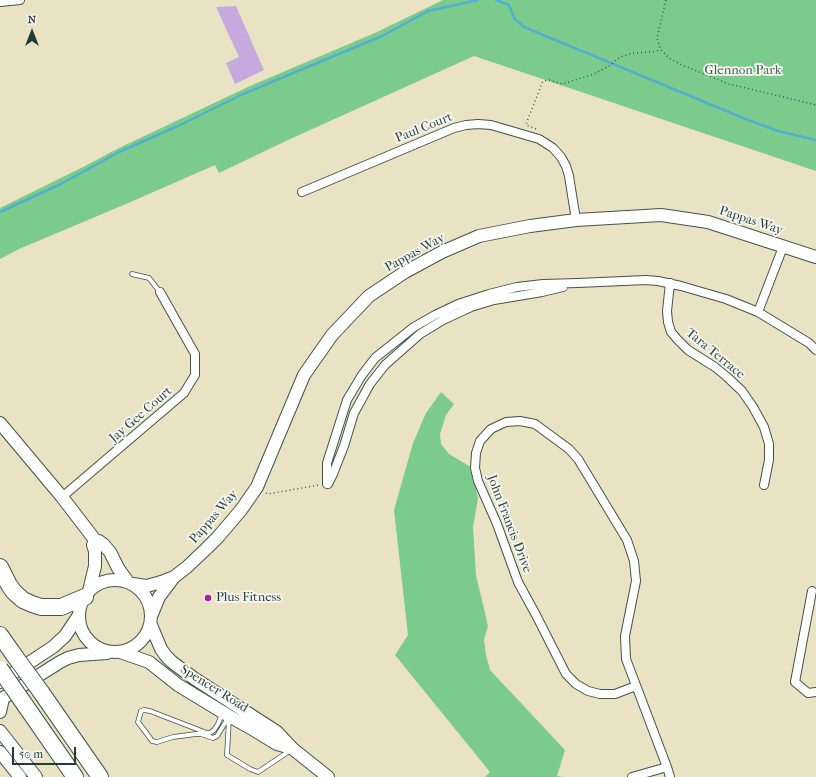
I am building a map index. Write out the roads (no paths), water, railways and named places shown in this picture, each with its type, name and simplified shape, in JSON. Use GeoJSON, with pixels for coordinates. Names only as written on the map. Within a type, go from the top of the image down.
{"type":"FeatureCollection","features":[{"type":"Feature","properties":{"kind":"highway"},"geometry":{"type":"LineString","coordinates":[[0,567],[14,592],[23,600],[41,607],[61,606],[73,602],[87,594]]}},
{"type":"Feature","properties":{"kind":"highway"},"geometry":{"type":"LineString","coordinates":[[0,635],[100,777]]}},
{"type":"Feature","properties":{"kind":"highway"},"geometry":{"type":"LineString","coordinates":[[0,669],[76,777]]}},
{"type":"Feature","properties":{"kind":"street"},"geometry":{"type":"LineString","coordinates":[[0,2],[20,0]]}},
{"type":"Feature","properties":{"kind":"street","name":"Paul Court"},"geometry":{"type":"LineString","coordinates":[[302,192],[454,128],[466,125],[490,125],[544,141],[561,157],[569,176],[576,220]]}},
{"type":"Feature","properties":{"kind":"street","name":"Pappas Way"},"geometry":{"type":"LineString","coordinates":[[130,583],[147,586],[174,577],[187,567],[218,537],[241,510],[257,487],[304,375],[332,335],[369,296],[405,272],[442,252],[479,236],[530,226],[576,220],[661,215],[708,222],[816,257]]}},
{"type":"Feature","properties":{"kind":"street"},"geometry":{"type":"LineString","coordinates":[[758,312],[783,246]]}},
{"type":"Feature","properties":{"kind":"street"},"geometry":{"type":"LineString","coordinates":[[578,283],[542,292],[494,300],[471,307],[443,320],[420,334],[385,364],[370,384],[354,413],[344,446],[333,474],[327,484],[327,463],[347,400],[362,375],[375,358],[414,327],[435,315],[458,304],[489,294],[543,284],[646,280],[670,283],[726,300],[758,312],[808,343],[816,350]]}},
{"type":"Feature","properties":{"kind":"street","name":"Tara Terrace"},"geometry":{"type":"LineString","coordinates":[[670,283],[667,311],[671,332],[688,350],[715,367],[737,386],[753,407],[764,427],[768,444],[769,460],[764,485]]}},
{"type":"Feature","properties":{"kind":"street","name":"Jay Gee Court"},"geometry":{"type":"LineString","coordinates":[[62,496],[184,393],[195,375],[195,354],[160,292]]}},
{"type":"Feature","properties":{"kind":"street","name":"John Francis Drive"},"geometry":{"type":"LineString","coordinates":[[636,686],[615,694],[588,692],[576,684],[566,674],[518,582],[497,524],[478,481],[475,468],[476,454],[480,441],[490,429],[506,422],[520,421],[536,424],[569,449],[578,459],[627,540],[634,562],[636,580],[625,636],[626,659],[670,777]]}},
{"type":"Feature","properties":{"kind":"street"},"geometry":{"type":"LineString","coordinates":[[0,423],[62,496],[95,540],[99,541],[110,552],[130,583]]}},
{"type":"Feature","properties":{"kind":"street"},"geometry":{"type":"LineString","coordinates":[[95,540],[93,545],[95,551],[95,566],[87,594],[80,606],[80,626],[84,636],[92,644],[101,650],[116,652]]}},
{"type":"Feature","properties":{"kind":"street","name":"Pappas Way"},"geometry":{"type":"LineString","coordinates":[[152,619],[159,598],[174,577]]}},
{"type":"Feature","properties":{"kind":"street"},"geometry":{"type":"LineString","coordinates":[[0,712],[2,699],[60,662],[79,654],[116,652],[131,649],[140,643],[147,635],[152,619],[149,602],[143,592],[130,583],[117,580],[107,581],[97,585],[87,594]]}},
{"type":"Feature","properties":{"kind":"street"},"geometry":{"type":"LineString","coordinates":[[812,591],[795,682],[808,693],[816,692]]}},
{"type":"Feature","properties":{"kind":"street"},"geometry":{"type":"LineString","coordinates":[[0,682],[53,647],[65,636],[79,615]]}},
{"type":"Feature","properties":{"kind":"street","name":"Spencer Road"},"geometry":{"type":"LineString","coordinates":[[152,619],[157,640],[166,656],[172,662],[195,679],[277,732],[292,749],[328,777]]}},
{"type":"Feature","properties":{"kind":"street","name":"Spencer Road"},"geometry":{"type":"LineString","coordinates":[[116,652],[149,662],[178,685],[277,744],[292,749]]}},
{"type":"Feature","properties":{"kind":"street"},"geometry":{"type":"LineString","coordinates":[[226,714],[236,705]]}},
{"type":"Feature","properties":{"kind":"street"},"geometry":{"type":"LineString","coordinates":[[0,731],[36,777]]}},
{"type":"Feature","properties":{"kind":"street"},"geometry":{"type":"LineString","coordinates":[[0,752],[20,777]]}},
{"type":"Feature","properties":{"kind":"street"},"geometry":{"type":"LineString","coordinates":[[632,777],[667,767]]}},
{"type":"Feature","properties":{"kind":"lane"},"geometry":{"type":"LineString","coordinates":[[132,274],[149,278],[160,292]]}},
{"type":"Feature","properties":{"kind":"lane"},"geometry":{"type":"LineString","coordinates":[[144,710],[210,733],[226,714],[217,736],[213,738],[196,734],[173,736],[157,742],[152,741],[138,722],[141,711],[144,710]]}},
{"type":"Feature","properties":{"kind":"lane"},"geometry":{"type":"LineString","coordinates":[[226,714],[227,755],[250,769],[258,772],[292,749]]}},
{"type":"Feature","properties":{"kind":"waterway"},"geometry":{"type":"LineString","coordinates":[[0,212],[61,184],[119,152],[178,126],[243,94],[382,36],[428,11],[478,0]]}},
{"type":"Feature","properties":{"kind":"waterway"},"geometry":{"type":"LineString","coordinates":[[496,0],[509,5],[514,18],[524,27],[748,120],[778,131],[816,140]]}},
{"type":"Feature","properties":{"kind":"place","name":"Plus Fitness"},"geometry":{"type":"Point","coordinates":[208,598]}},
{"type":"Feature","properties":{"kind":"park label","name":"Glennon Park"},"geometry":{"type":"Point","coordinates":[743,71]}}]}
